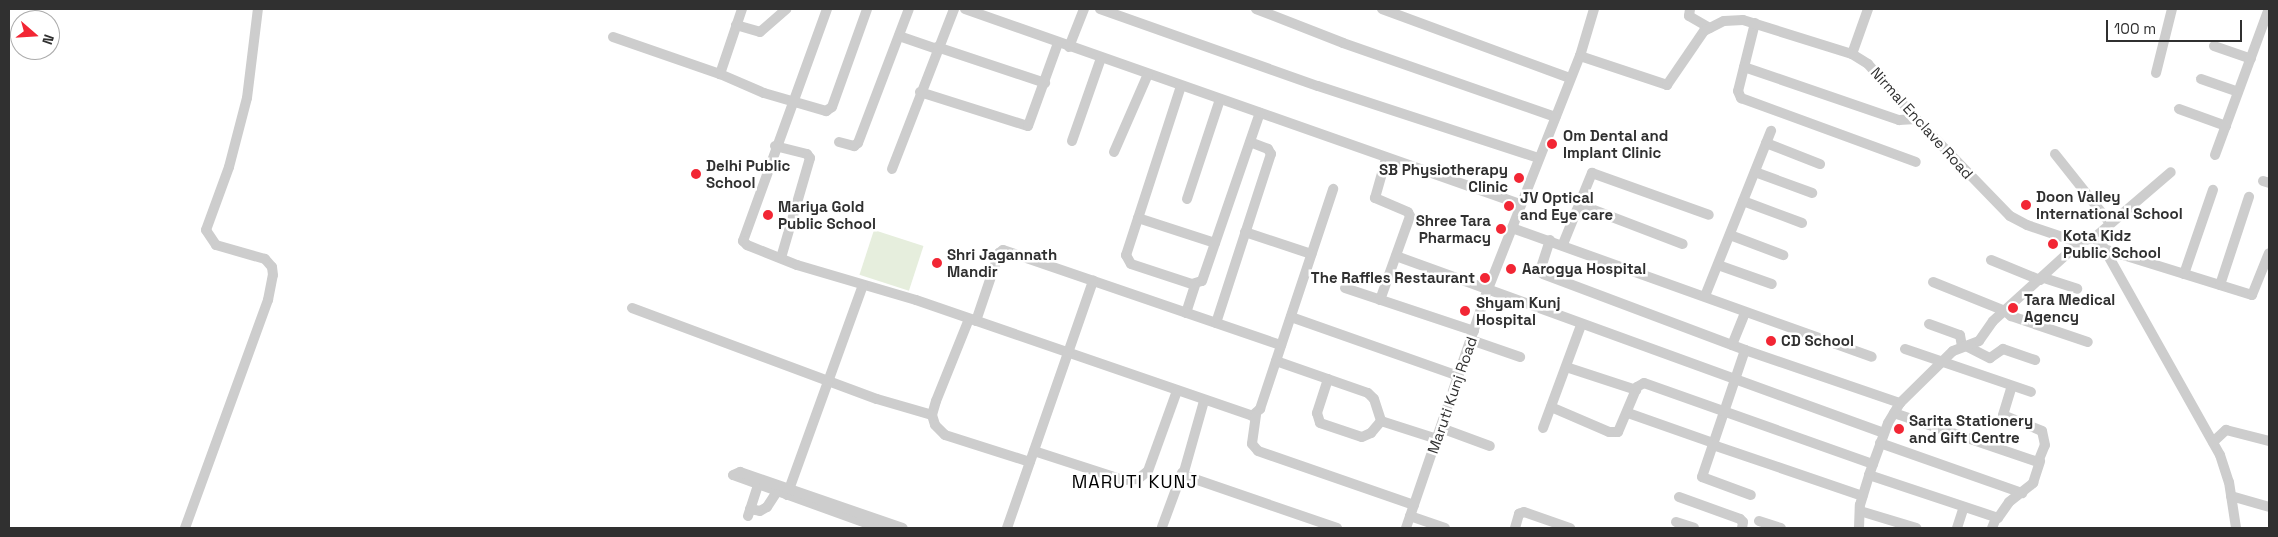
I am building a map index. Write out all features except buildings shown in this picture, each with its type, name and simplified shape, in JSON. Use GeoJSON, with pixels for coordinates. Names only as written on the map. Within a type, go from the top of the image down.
{"type":"FeatureCollection","features":[{"type":"Feature","properties":{"kind":"street"},"geometry":{"type":"LineString","coordinates":[[186,528],[268,300],[273,275],[272,268],[265,259],[216,245],[206,230],[229,167],[247,98],[258,9]]}},
{"type":"Feature","properties":{"kind":"street"},"geometry":{"type":"LineString","coordinates":[[720,74],[742,9]]}},
{"type":"Feature","properties":{"kind":"street"},"geometry":{"type":"LineString","coordinates":[[736,25],[760,32],[786,9]]}},
{"type":"Feature","properties":{"kind":"street"},"geometry":{"type":"LineString","coordinates":[[827,9],[775,146],[743,240],[747,245],[781,258],[973,320],[1204,401],[1247,415],[1256,415]]}},
{"type":"Feature","properties":{"kind":"street"},"geometry":{"type":"LineString","coordinates":[[614,37],[720,74],[764,93],[793,100],[823,111],[830,109],[867,9]]}},
{"type":"Feature","properties":{"kind":"street"},"geometry":{"type":"LineString","coordinates":[[839,142],[854,146],[858,143],[909,9]]}},
{"type":"Feature","properties":{"kind":"street"},"geometry":{"type":"LineString","coordinates":[[892,169],[937,48],[954,9]]}},
{"type":"Feature","properties":{"kind":"street"},"geometry":{"type":"LineString","coordinates":[[964,9],[1386,159],[1520,204]]}},
{"type":"Feature","properties":{"kind":"street"},"geometry":{"type":"LineString","coordinates":[[1069,47],[1084,9]]}},
{"type":"Feature","properties":{"kind":"street"},"geometry":{"type":"LineString","coordinates":[[1100,9],[1318,86],[1538,158]]}},
{"type":"Feature","properties":{"kind":"street"},"geometry":{"type":"LineString","coordinates":[[1256,9],[1343,44],[1555,116]]}},
{"type":"Feature","properties":{"kind":"street"},"geometry":{"type":"LineString","coordinates":[[1382,9],[1570,78]]}},
{"type":"Feature","properties":{"kind":"street","name":"Maruti Kunj Road"},"geometry":{"type":"LineString","coordinates":[[1406,528],[1488,289],[1538,158],[1580,56],[1594,9]]}},
{"type":"Feature","properties":{"kind":"street"},"geometry":{"type":"LineString","coordinates":[[1690,9],[1689,16],[1710,28]]}},
{"type":"Feature","properties":{"kind":"street"},"geometry":{"type":"LineString","coordinates":[[1727,21],[1732,9]]}},
{"type":"Feature","properties":{"kind":"street"},"geometry":{"type":"LineString","coordinates":[[1852,54],[1868,9]]}},
{"type":"Feature","properties":{"kind":"street"},"geometry":{"type":"LineString","coordinates":[[2156,73],[2172,9]]}},
{"type":"Feature","properties":{"kind":"street"},"geometry":{"type":"LineString","coordinates":[[2215,156],[2266,11]]}},
{"type":"Feature","properties":{"kind":"street","name":"Nirmal Enclave Road"},"geometry":{"type":"LineString","coordinates":[[1580,56],[1667,85],[1673,80],[1694,41],[1710,28],[1727,21],[1755,23],[1852,54],[1876,70],[1916,119],[2010,216],[2027,225],[2080,242]]}},
{"type":"Feature","properties":{"kind":"street"},"geometry":{"type":"LineString","coordinates":[[1755,23],[1738,94],[1743,100],[1916,162]]}},
{"type":"Feature","properties":{"kind":"street"},"geometry":{"type":"LineString","coordinates":[[899,36],[1045,83]]}},
{"type":"Feature","properties":{"kind":"street"},"geometry":{"type":"LineString","coordinates":[[920,92],[1025,127],[1032,122],[1058,43]]}},
{"type":"Feature","properties":{"kind":"street"},"geometry":{"type":"LineString","coordinates":[[2214,46],[2250,59]]}},
{"type":"Feature","properties":{"kind":"street"},"geometry":{"type":"LineString","coordinates":[[1072,141],[1101,58]]}},
{"type":"Feature","properties":{"kind":"street"},"geometry":{"type":"LineString","coordinates":[[1744,66],[1899,120],[1916,119]]}},
{"type":"Feature","properties":{"kind":"street"},"geometry":{"type":"LineString","coordinates":[[1114,152],[1148,74]]}},
{"type":"Feature","properties":{"kind":"street"},"geometry":{"type":"LineString","coordinates":[[2200,79],[2238,92]]}},
{"type":"Feature","properties":{"kind":"street"},"geometry":{"type":"LineString","coordinates":[[1181,86],[1138,218],[1127,261],[1195,285]]}},
{"type":"Feature","properties":{"kind":"street"},"geometry":{"type":"LineString","coordinates":[[1188,199],[1220,99]]}},
{"type":"Feature","properties":{"kind":"street"},"geometry":{"type":"LineString","coordinates":[[2179,110],[2226,126]]}},
{"type":"Feature","properties":{"kind":"street"},"geometry":{"type":"LineString","coordinates":[[1186,313],[1195,285],[1202,281],[1260,113]]}},
{"type":"Feature","properties":{"kind":"street"},"geometry":{"type":"LineString","coordinates":[[1705,296],[1771,131]]}},
{"type":"Feature","properties":{"kind":"street"},"geometry":{"type":"LineString","coordinates":[[1216,323],[1271,154],[1268,149],[1250,142]]}},
{"type":"Feature","properties":{"kind":"street"},"geometry":{"type":"LineString","coordinates":[[1766,143],[1820,164]]}},
{"type":"Feature","properties":{"kind":"street"},"geometry":{"type":"LineString","coordinates":[[775,146],[803,153],[810,158],[781,258]]}},
{"type":"Feature","properties":{"kind":"street"},"geometry":{"type":"LineString","coordinates":[[2055,154],[2109,222]]}},
{"type":"Feature","properties":{"kind":"street"},"geometry":{"type":"LineString","coordinates":[[1380,300],[1410,216],[1408,212],[1375,198],[1386,159]]}},
{"type":"Feature","properties":{"kind":"street"},"geometry":{"type":"LineString","coordinates":[[1563,244],[1590,174],[1594,172],[1709,215]]}},
{"type":"Feature","properties":{"kind":"street"},"geometry":{"type":"LineString","coordinates":[[1755,172],[1812,193]]}},
{"type":"Feature","properties":{"kind":"street"},"geometry":{"type":"LineString","coordinates":[[1860,528],[1860,511],[1869,475],[1882,438],[1900,403],[1941,362],[1964,346],[1979,341],[2005,311],[2042,279],[2080,242],[2094,238],[2109,222],[2171,172]]}},
{"type":"Feature","properties":{"kind":"street"},"geometry":{"type":"LineString","coordinates":[[1333,189],[1256,415],[1252,444],[1258,451],[1414,505]]}},
{"type":"Feature","properties":{"kind":"street"},"geometry":{"type":"LineString","coordinates":[[2184,274],[2213,190]]}},
{"type":"Feature","properties":{"kind":"street"},"geometry":{"type":"LineString","coordinates":[[2220,285],[2249,197]]}},
{"type":"Feature","properties":{"kind":"street"},"geometry":{"type":"LineString","coordinates":[[1743,201],[1802,223]]}},
{"type":"Feature","properties":{"kind":"street"},"geometry":{"type":"LineString","coordinates":[[1578,204],[1683,244]]}},
{"type":"Feature","properties":{"kind":"street"},"geometry":{"type":"LineString","coordinates":[[1138,218],[1215,243]]}},
{"type":"Feature","properties":{"kind":"street"},"geometry":{"type":"LineString","coordinates":[[1512,228],[1563,244],[1872,357]]}},
{"type":"Feature","properties":{"kind":"street"},"geometry":{"type":"LineString","coordinates":[[1245,232],[1311,254]]}},
{"type":"Feature","properties":{"kind":"street"},"geometry":{"type":"LineString","coordinates":[[1730,235],[1783,255]]}},
{"type":"Feature","properties":{"kind":"street"},"geometry":{"type":"LineString","coordinates":[[2094,238],[2104,249],[2213,442],[2226,471],[2236,528]]}},
{"type":"Feature","properties":{"kind":"street"},"geometry":{"type":"LineString","coordinates":[[1550,240],[1540,270],[1542,274],[1745,350],[1900,403]]}},
{"type":"Feature","properties":{"kind":"street"},"geometry":{"type":"LineString","coordinates":[[2104,249],[2253,295],[2269,253]]}},
{"type":"Feature","properties":{"kind":"street"},"geometry":{"type":"LineString","coordinates":[[1030,462],[945,434],[935,425],[932,415],[1001,250],[1281,345]]}},
{"type":"Feature","properties":{"kind":"street"},"geometry":{"type":"LineString","coordinates":[[1396,256],[1735,380],[2022,493]]}},
{"type":"Feature","properties":{"kind":"street"},"geometry":{"type":"LineString","coordinates":[[1991,260],[2042,279],[2077,289]]}},
{"type":"Feature","properties":{"kind":"street"},"geometry":{"type":"LineString","coordinates":[[1718,265],[1772,284]]}},
{"type":"Feature","properties":{"kind":"street"},"geometry":{"type":"LineString","coordinates":[[1007,528],[1093,280]]}},
{"type":"Feature","properties":{"kind":"street"},"geometry":{"type":"LineString","coordinates":[[1933,282],[2005,311],[2011,316],[2088,342]]}},
{"type":"Feature","properties":{"kind":"street"},"geometry":{"type":"LineString","coordinates":[[758,486],[749,512],[768,507],[784,493],[863,285]]}},
{"type":"Feature","properties":{"kind":"street"},"geometry":{"type":"LineString","coordinates":[[1345,288],[1473,335],[1520,357]]}},
{"type":"Feature","properties":{"kind":"street"},"geometry":{"type":"LineString","coordinates":[[632,308],[827,380],[932,415]]}},
{"type":"Feature","properties":{"kind":"street"},"geometry":{"type":"LineString","coordinates":[[1732,345],[1745,312]]}},
{"type":"Feature","properties":{"kind":"street"},"geometry":{"type":"LineString","coordinates":[[1291,316],[1459,376]]}},
{"type":"Feature","properties":{"kind":"street"},"geometry":{"type":"LineString","coordinates":[[1929,324],[1960,335],[1964,346],[1990,358],[2003,349],[2035,360]]}},
{"type":"Feature","properties":{"kind":"street"},"geometry":{"type":"LineString","coordinates":[[1543,428],[1581,325]]}},
{"type":"Feature","properties":{"kind":"street"},"geometry":{"type":"LineString","coordinates":[[1905,349],[2031,392]]}},
{"type":"Feature","properties":{"kind":"street"},"geometry":{"type":"LineString","coordinates":[[1745,350],[1702,477],[1751,495]]}},
{"type":"Feature","properties":{"kind":"street"},"geometry":{"type":"LineString","coordinates":[[1276,360],[1372,396],[1381,421]]}},
{"type":"Feature","properties":{"kind":"street"},"geometry":{"type":"LineString","coordinates":[[1566,367],[1636,390]]}},
{"type":"Feature","properties":{"kind":"street"},"geometry":{"type":"LineString","coordinates":[[1328,379],[1317,413],[1320,423],[1362,437],[1371,433],[1381,421]]}},
{"type":"Feature","properties":{"kind":"street"},"geometry":{"type":"LineString","coordinates":[[1551,408],[1615,433],[1623,427],[1636,390],[1644,383],[1873,464]]}},
{"type":"Feature","properties":{"kind":"street"},"geometry":{"type":"LineString","coordinates":[[1992,528],[1996,518],[2036,478],[2045,445],[2042,431],[2003,415],[2012,386]]}},
{"type":"Feature","properties":{"kind":"street"},"geometry":{"type":"LineString","coordinates":[[1034,451],[1123,480],[1138,479],[1148,471],[1177,391]]}},
{"type":"Feature","properties":{"kind":"street"},"geometry":{"type":"LineString","coordinates":[[1162,527],[1182,473],[1204,401]]}},
{"type":"Feature","properties":{"kind":"street"},"geometry":{"type":"LineString","coordinates":[[1628,413],[1863,496]]}},
{"type":"Feature","properties":{"kind":"street"},"geometry":{"type":"LineString","coordinates":[[1894,413],[2040,461]]}},
{"type":"Feature","properties":{"kind":"street"},"geometry":{"type":"LineString","coordinates":[[1381,421],[1437,440]]}},
{"type":"Feature","properties":{"kind":"street"},"geometry":{"type":"LineString","coordinates":[[1441,428],[1490,446]]}},
{"type":"Feature","properties":{"kind":"street"},"geometry":{"type":"LineString","coordinates":[[2213,442],[2226,430],[2269,441]]}},
{"type":"Feature","properties":{"kind":"street"},"geometry":{"type":"LineString","coordinates":[[784,493],[734,472],[734,478],[758,486],[882,526],[903,528]]}},
{"type":"Feature","properties":{"kind":"street"},"geometry":{"type":"LineString","coordinates":[[1182,473],[1189,479],[1337,528]]}},
{"type":"Feature","properties":{"kind":"street"},"geometry":{"type":"LineString","coordinates":[[1869,475],[1996,518]]}},
{"type":"Feature","properties":{"kind":"street"},"geometry":{"type":"LineString","coordinates":[[2231,496],[2269,507]]}},
{"type":"Feature","properties":{"kind":"street"},"geometry":{"type":"LineString","coordinates":[[1679,497],[1740,519],[1743,522],[1742,528]]}},
{"type":"Feature","properties":{"kind":"street"},"geometry":{"type":"LineString","coordinates":[[1957,528],[1964,507]]}},
{"type":"Feature","properties":{"kind":"street"},"geometry":{"type":"LineString","coordinates":[[1860,511],[1916,528]]}},
{"type":"Feature","properties":{"kind":"street"},"geometry":{"type":"LineString","coordinates":[[1514,528],[1519,514],[1524,512],[1570,528]]}},
{"type":"Feature","properties":{"kind":"street"},"geometry":{"type":"LineString","coordinates":[[1410,516],[1445,528]]}},
{"type":"Feature","properties":{"kind":"street"},"geometry":{"type":"LineString","coordinates":[[1760,521],[1781,528]]}},
{"type":"Feature","properties":{"kind":"street"},"geometry":{"type":"LineString","coordinates":[[1676,522],[1694,528]]}},
{"type":"Feature","properties":{"kind":"green space"},"geometry":{"type":"Polygon","coordinates":[[[874,230],[923,246],[909,291],[859,275],[874,230]]]}},
{"type":"Feature","properties":{"kind":"place","name":"Om Dental and Implant Clinic"},"geometry":{"type":"Point","coordinates":[1552,144]}},
{"type":"Feature","properties":{"kind":"place","name":"Delhi Public School"},"geometry":{"type":"Point","coordinates":[696,174]}},
{"type":"Feature","properties":{"kind":"place","name":"SB Physiotherapy Clinic"},"geometry":{"type":"Point","coordinates":[1519,178]}},
{"type":"Feature","properties":{"kind":"place","name":"Doon Valley International School"},"geometry":{"type":"Point","coordinates":[2026,205]}},
{"type":"Feature","properties":{"kind":"place","name":"JV Optical and Eye care"},"geometry":{"type":"Point","coordinates":[1509,206]}},
{"type":"Feature","properties":{"kind":"place","name":"Mariya Gold Public School"},"geometry":{"type":"Point","coordinates":[768,215]}},
{"type":"Feature","properties":{"kind":"place","name":"Shree Tara Pharmacy"},"geometry":{"type":"Point","coordinates":[1501,229]}},
{"type":"Feature","properties":{"kind":"place","name":"Kota Kidz Public School"},"geometry":{"type":"Point","coordinates":[2053,244]}},
{"type":"Feature","properties":{"kind":"place","name":"Shri Jagannath Mandir"},"geometry":{"type":"Point","coordinates":[937,263]}},
{"type":"Feature","properties":{"kind":"place","name":"Aarogya Hospital"},"geometry":{"type":"Point","coordinates":[1511,269]}},
{"type":"Feature","properties":{"kind":"place","name":"The Raffles Restaurant"},"geometry":{"type":"Point","coordinates":[1485,278]}},
{"type":"Feature","properties":{"kind":"place","name":"Tara Medical Agency"},"geometry":{"type":"Point","coordinates":[2013,308]}},
{"type":"Feature","properties":{"kind":"place","name":"Shyam Kunj Hospital"},"geometry":{"type":"Point","coordinates":[1465,311]}},
{"type":"Feature","properties":{"kind":"place","name":"CD School"},"geometry":{"type":"Point","coordinates":[1771,341]}},
{"type":"Feature","properties":{"kind":"place","name":"Sarita Stationery and Gift Centre"},"geometry":{"type":"Point","coordinates":[1899,429]}},
{"type":"Feature","properties":{"kind":"district","name":"MARUTI KUNJ"},"geometry":{"type":"Point","coordinates":[1135,482]}}]}
